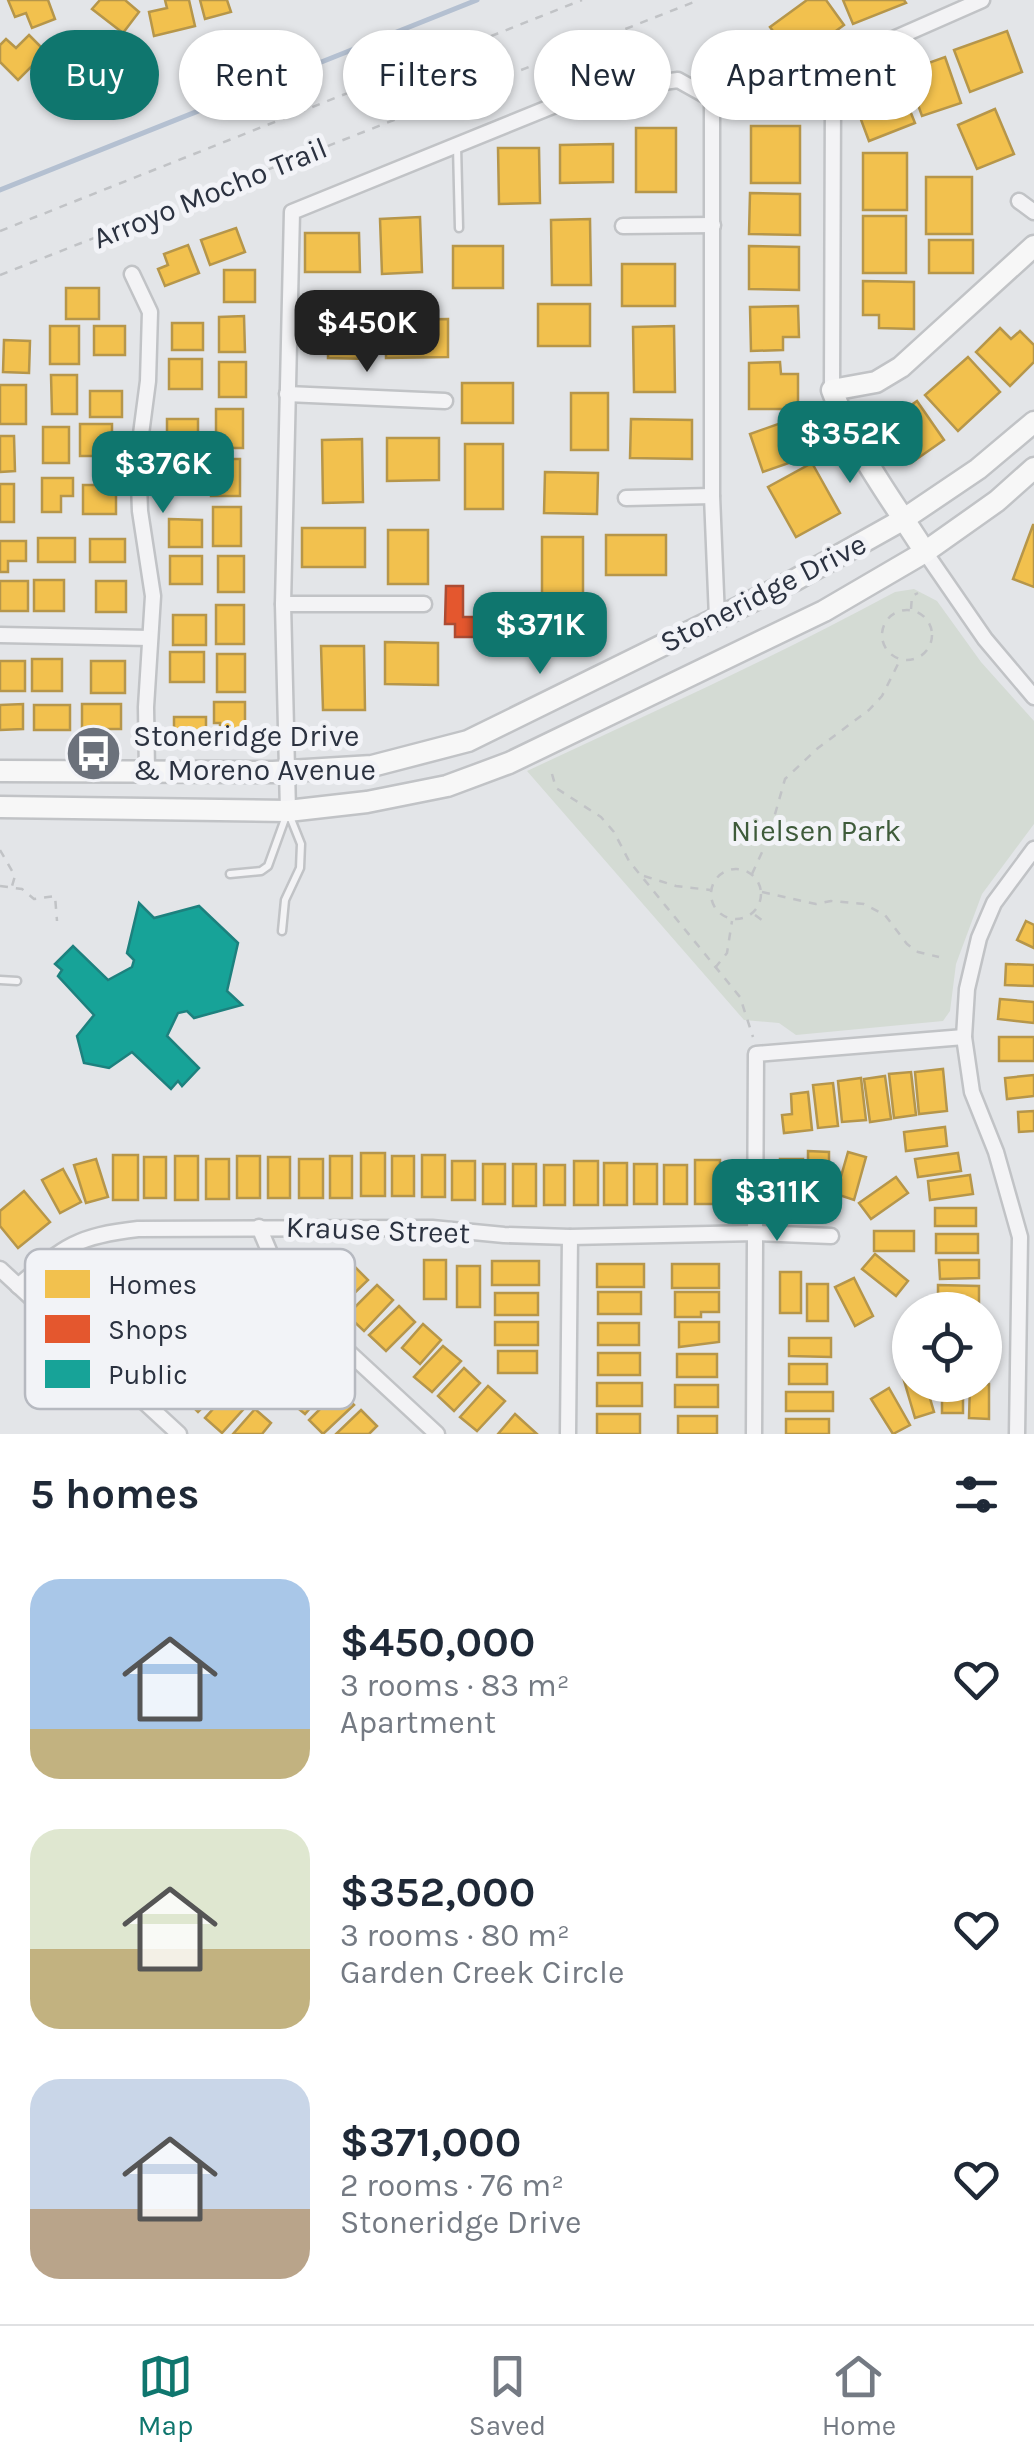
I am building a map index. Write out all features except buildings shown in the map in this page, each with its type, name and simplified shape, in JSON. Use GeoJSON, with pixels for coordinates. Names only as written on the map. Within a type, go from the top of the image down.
{"type":"FeatureCollection","features":[{"type":"Feature","properties":{"kind":"main road"},"geometry":{"type":"LineString","coordinates":[[925,552],[861,456],[845,428],[832,390],[876,382],[900,368],[1034,246]]}},
{"type":"Feature","properties":{"kind":"main road","name":"Stoneridge Drive"},"geometry":{"type":"LineString","coordinates":[[0,771],[287,771],[372,766],[468,741],[795,580],[904,519],[978,469],[1034,422]]}},
{"type":"Feature","properties":{"kind":"main road","name":"Stoneridge Drive"},"geometry":{"type":"LineString","coordinates":[[0,807],[288,810],[366,802],[447,786],[509,764],[824,610],[925,552],[997,501],[1034,468]]}},
{"type":"Feature","properties":{"kind":"street"},"geometry":{"type":"LineString","coordinates":[[832,390],[836,74],[848,59],[982,0]]}},
{"type":"Feature","properties":{"kind":"street"},"geometry":{"type":"LineString","coordinates":[[288,810],[283,604],[292,212],[585,93],[678,80],[712,99],[712,496],[718,618]]}},
{"type":"Feature","properties":{"kind":"street"},"geometry":{"type":"LineString","coordinates":[[1019,201],[1034,212]]}},
{"type":"Feature","properties":{"kind":"street"},"geometry":{"type":"LineString","coordinates":[[623,226],[714,225]]}},
{"type":"Feature","properties":{"kind":"street"},"geometry":{"type":"LineString","coordinates":[[132,274],[150,312],[148,381],[138,458],[140,511],[153,596],[146,772]]}},
{"type":"Feature","properties":{"kind":"street"},"geometry":{"type":"LineString","coordinates":[[287,394],[445,401]]}},
{"type":"Feature","properties":{"kind":"street"},"geometry":{"type":"LineString","coordinates":[[626,498],[712,496]]}},
{"type":"Feature","properties":{"kind":"street"},"geometry":{"type":"LineString","coordinates":[[925,552],[984,639],[1034,697]]}},
{"type":"Feature","properties":{"kind":"street"},"geometry":{"type":"LineString","coordinates":[[283,604],[424,604]]}},
{"type":"Feature","properties":{"kind":"street"},"geometry":{"type":"LineString","coordinates":[[0,636],[150,638]]}},
{"type":"Feature","properties":{"kind":"street"},"geometry":{"type":"LineString","coordinates":[[1016,1434],[1027,1236],[972,1092],[964,1037],[966,989],[979,938],[994,903],[1034,848]]}},
{"type":"Feature","properties":{"kind":"street"},"geometry":{"type":"LineString","coordinates":[[754,1434],[756,1054],[964,1037]]}},
{"type":"Feature","properties":{"kind":"street"},"geometry":{"type":"LineString","coordinates":[[259,1228],[268,1249]]}},
{"type":"Feature","properties":{"kind":"street","name":"Krause Street"},"geometry":{"type":"LineString","coordinates":[[62,1249],[101,1234],[138,1229],[432,1228],[504,1235],[832,1236]]}},
{"type":"Feature","properties":{"kind":"street"},"geometry":{"type":"LineString","coordinates":[[568,1434],[570,1236]]}},
{"type":"Feature","properties":{"kind":"street"},"geometry":{"type":"LineString","coordinates":[[0,1270],[25,1292]]}},
{"type":"Feature","properties":{"kind":"street","name":"Krause Street"},"geometry":{"type":"LineString","coordinates":[[18,1286],[25,1280]]}},
{"type":"Feature","properties":{"kind":"street"},"geometry":{"type":"LineString","coordinates":[[355,1358],[436,1434]]}},
{"type":"Feature","properties":{"kind":"street"},"geometry":{"type":"LineString","coordinates":[[152,1409],[179,1434]]}},
{"type":"Feature","properties":{"kind":"lane"},"geometry":{"type":"LineString","coordinates":[[457,145],[458,228]]}},
{"type":"Feature","properties":{"kind":"lane"},"geometry":{"type":"LineString","coordinates":[[230,874],[261,871],[268,866],[288,810]]}},
{"type":"Feature","properties":{"kind":"lane"},"geometry":{"type":"LineString","coordinates":[[282,932],[285,900],[300,868],[302,844],[288,810]]}},
{"type":"Feature","properties":{"kind":"lane"},"geometry":{"type":"LineString","coordinates":[[0,980],[17,980]]}},
{"type":"Feature","properties":{"kind":"path","name":"Arroyo Mocho Trail"},"geometry":{"type":"LineString","coordinates":[[0,232],[582,0]]}},
{"type":"Feature","properties":{"kind":"path","name":"Arroyo Mocho Trail"},"geometry":{"type":"LineString","coordinates":[[0,275],[699,0]]}},
{"type":"Feature","properties":{"kind":"path"},"geometry":{"type":"LineString","coordinates":[[906,592],[912,596]]}},
{"type":"Feature","properties":{"kind":"path"},"geometry":{"type":"LineString","coordinates":[[912,596],[918,593]]}},
{"type":"Feature","properties":{"kind":"path"},"geometry":{"type":"LineString","coordinates":[[911,610],[912,596]]}},
{"type":"Feature","properties":{"kind":"path"},"geometry":{"type":"LineString","coordinates":[[911,610],[931,626],[931,643],[916,660],[900,660],[883,644],[882,628],[890,616],[911,610]]}},
{"type":"Feature","properties":{"kind":"path"},"geometry":{"type":"LineString","coordinates":[[752,874],[768,839],[785,779],[818,748],[869,710],[882,696],[900,660]]}},
{"type":"Feature","properties":{"kind":"path"},"geometry":{"type":"LineString","coordinates":[[552,774],[556,788],[601,817],[614,832],[629,861],[740,997],[756,1054]]}},
{"type":"Feature","properties":{"kind":"path"},"geometry":{"type":"LineString","coordinates":[[0,850],[14,876],[11,888]]}},
{"type":"Feature","properties":{"kind":"path"},"geometry":{"type":"LineString","coordinates":[[753,913],[732,919],[714,906],[711,890],[727,870],[752,874],[762,892],[816,904],[864,904],[885,915],[907,944],[938,958]]}},
{"type":"Feature","properties":{"kind":"path"},"geometry":{"type":"LineString","coordinates":[[643,876],[676,886],[711,890]]}},
{"type":"Feature","properties":{"kind":"path"},"geometry":{"type":"LineString","coordinates":[[0,886],[22,889],[34,899],[54,896],[58,921]]}},
{"type":"Feature","properties":{"kind":"path"},"geometry":{"type":"LineString","coordinates":[[753,913],[762,892]]}},
{"type":"Feature","properties":{"kind":"path"},"geometry":{"type":"LineString","coordinates":[[753,913],[766,923]]}},
{"type":"Feature","properties":{"kind":"path"},"geometry":{"type":"LineString","coordinates":[[715,968],[726,953],[732,919]]}},
{"type":"Feature","properties":{"kind":"green space","name":"Nielsen Park"},"geometry":{"type":"Polygon","coordinates":[[[914,589],[937,601],[981,662],[1034,721],[1034,824],[982,894],[956,964],[950,1011],[943,1021],[796,1035],[779,1023],[744,1020],[527,771],[759,662],[895,592],[914,589]]]}},
{"type":"Feature","properties":{"kind":"waterway"},"geometry":{"type":"LineString","coordinates":[[0,190],[477,0]]}},
{"type":"Feature","properties":{"kind":"place","name":"Stoneridge Drive & Moreno Avenue"},"geometry":{"type":"Point","coordinates":[94,753]}}]}
